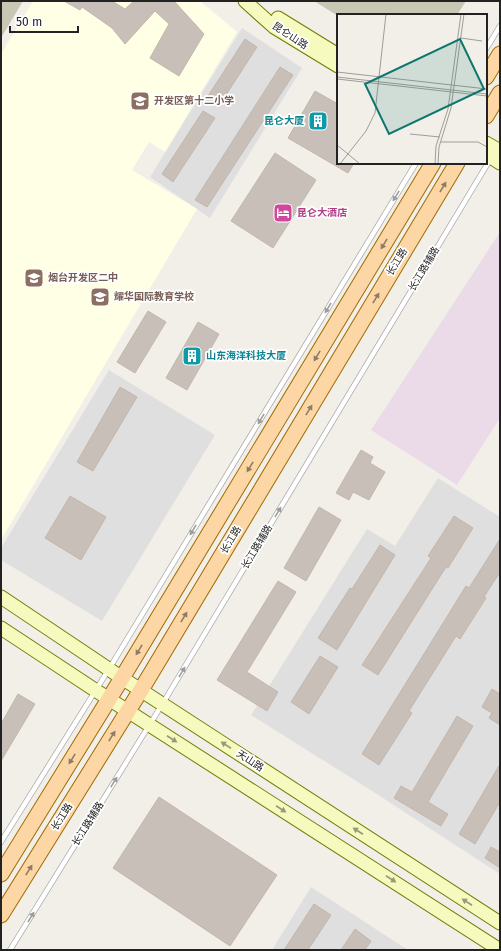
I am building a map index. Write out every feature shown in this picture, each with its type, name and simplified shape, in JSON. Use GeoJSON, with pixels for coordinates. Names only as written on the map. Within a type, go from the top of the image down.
{"type":"FeatureCollection","features":[{"type":"Feature","properties":{"kind":"main road"},"geometry":{"type":"LineString","coordinates":[[487,75],[500,54]]}},
{"type":"Feature","properties":{"kind":"main road"},"geometry":{"type":"LineString","coordinates":[[487,114],[500,94]]}},
{"type":"Feature","properties":{"kind":"main road","name":"长江路"},"geometry":{"type":"LineString","coordinates":[[1,874],[122,678],[432,164]]}},
{"type":"Feature","properties":{"kind":"main road","name":"长江路"},"geometry":{"type":"LineString","coordinates":[[1,915],[140,690],[456,164]]}},
{"type":"Feature","properties":{"kind":"street","name":"昆仑山路"},"geometry":{"type":"LineString","coordinates":[[245,1],[274,27],[337,65]]}},
{"type":"Feature","properties":{"kind":"street","name":"昆仑山路"},"geometry":{"type":"LineString","coordinates":[[258,1],[279,19],[337,53]]}},
{"type":"Feature","properties":{"kind":"street","name":"天山路"},"geometry":{"type":"LineString","coordinates":[[1,597],[140,690],[500,924]]}},
{"type":"Feature","properties":{"kind":"street"},"geometry":{"type":"LineString","coordinates":[[1,628],[500,950]]}},
{"type":"Feature","properties":{"kind":"lane"},"geometry":{"type":"LineString","coordinates":[[487,46],[500,26]]}},
{"type":"Feature","properties":{"kind":"lane","name":"长江路辅路"},"geometry":{"type":"LineString","coordinates":[[487,163],[494,151]]}},
{"type":"Feature","properties":{"kind":"lane"},"geometry":{"type":"LineString","coordinates":[[1,842],[109,668],[415,164]]}},
{"type":"Feature","properties":{"kind":"lane","name":"长江路辅路"},"geometry":{"type":"LineString","coordinates":[[10,950],[163,704],[486,164]]}},
{"type":"Feature","properties":{"kind":"shaded area"},"geometry":{"type":"Polygon","coordinates":[[[1,1],[23,1],[1,38],[1,1]]]}},
{"type":"Feature","properties":{"kind":"shaded area"},"geometry":{"type":"Polygon","coordinates":[[[33,1],[200,1],[237,32],[165,152],[149,142],[132,170],[197,209],[1,540],[1,54],[33,1]]]}},
{"type":"Feature","properties":{"kind":"shaded area"},"geometry":{"type":"Polygon","coordinates":[[[314,1],[466,1],[458,14],[337,14],[337,15],[314,1]]]}},
{"type":"Feature","properties":{"kind":"shaded area"},"geometry":{"type":"Polygon","coordinates":[[[242,28],[302,68],[210,218],[150,177],[242,28]]]}},
{"type":"Feature","properties":{"kind":"shaded area"},"geometry":{"type":"Polygon","coordinates":[[[500,232],[500,418],[457,485],[371,430],[500,232]]]}},
{"type":"Feature","properties":{"kind":"shaded area"},"geometry":{"type":"Polygon","coordinates":[[[109,370],[215,435],[102,621],[1,560],[1,548],[109,370]]]}},
{"type":"Feature","properties":{"kind":"shaded area"},"geometry":{"type":"Polygon","coordinates":[[[438,478],[500,517],[500,874],[251,715],[367,529],[395,546],[438,478]]]}},
{"type":"Feature","properties":{"kind":"shaded area"},"geometry":{"type":"Polygon","coordinates":[[[311,887],[408,950],[272,950],[311,887]]]}},
{"type":"Feature","properties":{"kind":"building"},"geometry":{"type":"Polygon","coordinates":[[[64,1],[112,1],[125,9],[134,1],[174,1],[204,34],[179,76],[150,58],[169,24],[155,11],[125,44],[112,28],[82,7],[80,10],[64,1]]]}},
{"type":"Feature","properties":{"kind":"building"},"geometry":{"type":"Polygon","coordinates":[[[245,39],[257,47],[220,104],[208,96],[245,39]]]}},
{"type":"Feature","properties":{"kind":"building"},"geometry":{"type":"Polygon","coordinates":[[[280,67],[293,75],[207,207],[195,200],[280,67]]]}},
{"type":"Feature","properties":{"kind":"building","name":"昆仑大厦"},"geometry":{"type":"Polygon","coordinates":[[[315,91],[337,103],[337,164],[353,164],[348,173],[288,138],[315,91]]]}},
{"type":"Feature","properties":{"kind":"building"},"geometry":{"type":"Polygon","coordinates":[[[203,111],[215,118],[173,182],[162,174],[203,111]]]}},
{"type":"Feature","properties":{"kind":"building"},"geometry":{"type":"Polygon","coordinates":[[[275,153],[316,180],[273,248],[231,221],[275,153]]]}},
{"type":"Feature","properties":{"kind":"building"},"geometry":{"type":"Polygon","coordinates":[[[148,311],[166,322],[135,373],[117,362],[148,311]]]}},
{"type":"Feature","properties":{"kind":"building","name":"山东海洋科技大厦"},"geometry":{"type":"Polygon","coordinates":[[[198,322],[219,334],[187,390],[166,378],[198,322]]]}},
{"type":"Feature","properties":{"kind":"building"},"geometry":{"type":"Polygon","coordinates":[[[120,387],[137,397],[93,471],[77,462],[120,387]]]}},
{"type":"Feature","properties":{"kind":"building"},"geometry":{"type":"Polygon","coordinates":[[[361,450],[373,457],[370,463],[385,472],[369,500],[353,492],[349,500],[336,493],[361,450]]]}},
{"type":"Feature","properties":{"kind":"building"},"geometry":{"type":"Polygon","coordinates":[[[70,496],[106,517],[81,560],[45,538],[70,496]]]}},
{"type":"Feature","properties":{"kind":"building"},"geometry":{"type":"Polygon","coordinates":[[[319,507],[341,520],[306,581],[284,568],[319,507]]]}},
{"type":"Feature","properties":{"kind":"building"},"geometry":{"type":"Polygon","coordinates":[[[454,516],[473,528],[448,568],[446,567],[378,675],[362,665],[431,558],[428,556],[454,516]]]}},
{"type":"Feature","properties":{"kind":"building"},"geometry":{"type":"Polygon","coordinates":[[[500,539],[500,572],[484,597],[486,598],[460,639],[456,636],[409,711],[412,713],[379,765],[362,754],[466,586],[469,588],[500,539]]]}},
{"type":"Feature","properties":{"kind":"building"},"geometry":{"type":"Polygon","coordinates":[[[380,545],[395,555],[337,650],[318,638],[380,545]]]}},
{"type":"Feature","properties":{"kind":"building"},"geometry":{"type":"Polygon","coordinates":[[[278,581],[296,592],[247,672],[278,692],[267,711],[217,680],[278,581]]]}},
{"type":"Feature","properties":{"kind":"building"},"geometry":{"type":"Polygon","coordinates":[[[320,656],[338,667],[309,714],[291,702],[320,656]]]}},
{"type":"Feature","properties":{"kind":"building"},"geometry":{"type":"Polygon","coordinates":[[[492,689],[500,694],[500,725],[489,718],[492,713],[482,707],[492,689]]]}},
{"type":"Feature","properties":{"kind":"building"},"geometry":{"type":"Polygon","coordinates":[[[18,694],[35,704],[1,761],[1,724],[18,694]]]}},
{"type":"Feature","properties":{"kind":"building"},"geometry":{"type":"Polygon","coordinates":[[[457,716],[473,726],[428,802],[448,814],[441,826],[394,798],[401,786],[412,792],[457,716]]]}},
{"type":"Feature","properties":{"kind":"building"},"geometry":{"type":"Polygon","coordinates":[[[500,764],[500,802],[475,844],[459,834],[500,764]]]}},
{"type":"Feature","properties":{"kind":"building"},"geometry":{"type":"Polygon","coordinates":[[[159,797],[277,875],[230,946],[113,868],[159,797]]]}},
{"type":"Feature","properties":{"kind":"building"},"geometry":{"type":"Polygon","coordinates":[[[491,847],[500,852],[500,868],[485,858],[491,847]]]}},
{"type":"Feature","properties":{"kind":"building"},"geometry":{"type":"Polygon","coordinates":[[[314,904],[331,915],[308,950],[284,950],[314,904]]]}},
{"type":"Feature","properties":{"kind":"building"},"geometry":{"type":"Polygon","coordinates":[[[355,929],[371,941],[365,950],[341,950],[355,929]]]}},
{"type":"Feature","properties":{"kind":"place","name":"开发区第十二小学"},"geometry":{"type":"Point","coordinates":[140,101]}},
{"type":"Feature","properties":{"kind":"place","name":"昆仑大厦"},"geometry":{"type":"Point","coordinates":[318,121]}},
{"type":"Feature","properties":{"kind":"place","name":"昆仑大酒店"},"geometry":{"type":"Point","coordinates":[283,213]}},
{"type":"Feature","properties":{"kind":"place","name":"烟台开发区二中"},"geometry":{"type":"Point","coordinates":[34,278]}},
{"type":"Feature","properties":{"kind":"place","name":"耀华国际教育学校"},"geometry":{"type":"Point","coordinates":[100,297]}},
{"type":"Feature","properties":{"kind":"place","name":"山东海洋科技大厦"},"geometry":{"type":"Point","coordinates":[192,356]}}]}
